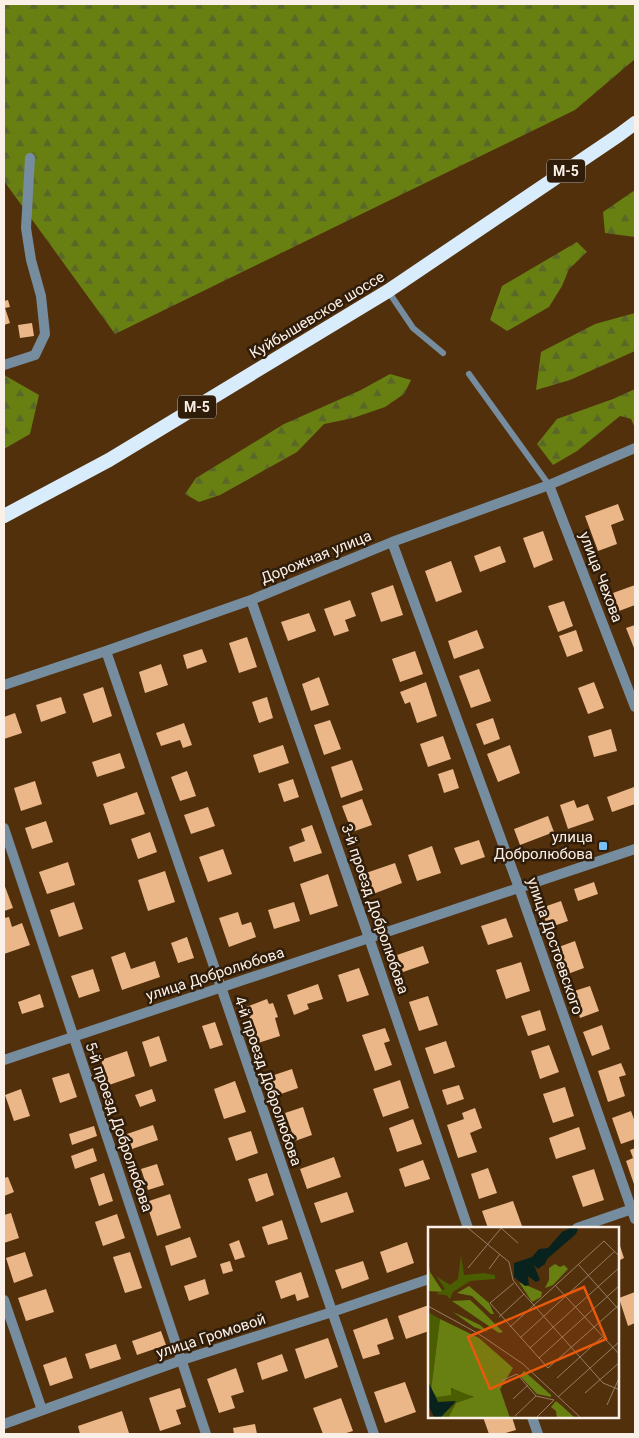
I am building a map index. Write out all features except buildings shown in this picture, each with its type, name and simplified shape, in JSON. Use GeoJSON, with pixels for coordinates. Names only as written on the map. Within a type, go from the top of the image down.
{"type":"FeatureCollection","features":[{"type":"Feature","properties":{"kind":"highway","name":"Куйбышевское шоссе"},"geometry":{"type":"LineString","coordinates":[[4,516],[109,460],[388,291],[619,136],[635,123]]}},
{"type":"Feature","properties":{"kind":"street"},"geometry":{"type":"LineString","coordinates":[[4,365],[35,355],[45,334],[41,296],[31,260],[26,228],[30,158]]}},
{"type":"Feature","properties":{"kind":"street","name":"Дорожная улица"},"geometry":{"type":"LineString","coordinates":[[4,685],[251,600],[392,542],[549,486],[635,448]]}},
{"type":"Feature","properties":{"kind":"street","name":"улица Чехова"},"geometry":{"type":"LineString","coordinates":[[549,486],[635,706]]}},
{"type":"Feature","properties":{"kind":"street","name":"улица Достоевского"},"geometry":{"type":"LineString","coordinates":[[392,542],[519,888],[634,1212]]}},
{"type":"Feature","properties":{"kind":"street","name":"3-й проезд Добролюбова"},"geometry":{"type":"LineString","coordinates":[[251,600],[468,1227]]}},
{"type":"Feature","properties":{"kind":"street","name":"4-й проезд Добролюбова"},"geometry":{"type":"LineString","coordinates":[[106,651],[374,1434]]}},
{"type":"Feature","properties":{"kind":"street","name":"5-й проезд Добролюбова"},"geometry":{"type":"LineString","coordinates":[[4,828],[206,1434]]}},
{"type":"Feature","properties":{"kind":"street","name":"улица Добролюбова"},"geometry":{"type":"LineString","coordinates":[[4,1060],[635,849]]}},
{"type":"Feature","properties":{"kind":"street"},"geometry":{"type":"LineString","coordinates":[[581,1227],[634,1212]]}},
{"type":"Feature","properties":{"kind":"street","name":"улица Громовой"},"geometry":{"type":"LineString","coordinates":[[4,1424],[182,1360],[428,1279]]}},
{"type":"Feature","properties":{"kind":"street"},"geometry":{"type":"LineString","coordinates":[[4,1300],[42,1410]]}},
{"type":"Feature","properties":{"kind":"street"},"geometry":{"type":"LineString","coordinates":[[532,1418],[538,1434]]}},
{"type":"Feature","properties":{"kind":"lane"},"geometry":{"type":"LineString","coordinates":[[388,291],[413,328],[443,353]]}},
{"type":"Feature","properties":{"kind":"lane"},"geometry":{"type":"LineString","coordinates":[[469,374],[549,486]]}},
{"type":"Feature","properties":{"kind":"green space"},"geometry":{"type":"Polygon","coordinates":[[[4,4],[635,4],[635,59],[575,110],[115,334],[4,181],[4,4]]]}},
{"type":"Feature","properties":{"kind":"green space"},"geometry":{"type":"Polygon","coordinates":[[[635,190],[635,237],[605,233],[603,212],[635,190]]]}},
{"type":"Feature","properties":{"kind":"green space"},"geometry":{"type":"Polygon","coordinates":[[[577,242],[587,252],[569,269],[562,286],[549,307],[507,331],[490,320],[502,286],[577,242]]]}},
{"type":"Feature","properties":{"kind":"green space"},"geometry":{"type":"Polygon","coordinates":[[[635,313],[635,351],[570,380],[536,390],[541,352],[595,324],[635,313]]]}},
{"type":"Feature","properties":{"kind":"green space"},"geometry":{"type":"Polygon","coordinates":[[[390,374],[411,380],[404,394],[385,407],[353,418],[324,424],[297,452],[220,495],[199,502],[185,494],[196,478],[284,424],[361,390],[390,374]]]}},
{"type":"Feature","properties":{"kind":"green space"},"geometry":{"type":"Polygon","coordinates":[[[4,375],[39,395],[30,434],[4,449],[4,375]]]}},
{"type":"Feature","properties":{"kind":"green space"},"geometry":{"type":"Polygon","coordinates":[[[635,389],[635,428],[631,419],[620,416],[577,451],[553,465],[537,444],[557,419],[635,389]]]}},
{"type":"Feature","properties":{"kind":"place","name":"улица Добролюбова"},"geometry":{"type":"Point","coordinates":[603,846]}}]}
